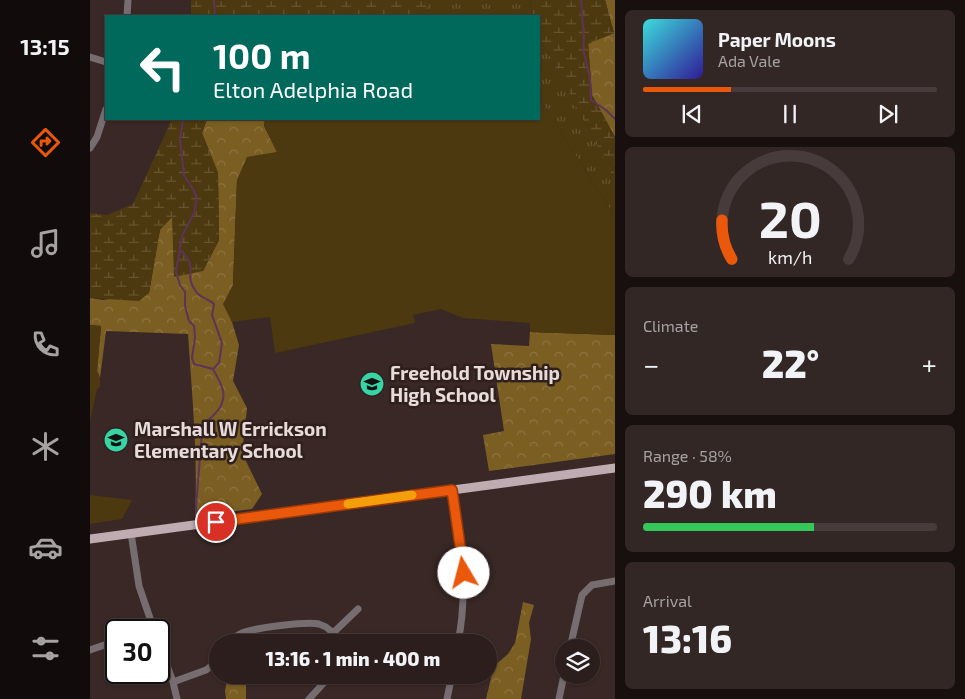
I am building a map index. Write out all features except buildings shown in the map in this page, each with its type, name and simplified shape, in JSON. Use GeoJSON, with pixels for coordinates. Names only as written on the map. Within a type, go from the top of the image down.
{"type":"FeatureCollection","features":[{"type":"Feature","properties":{"kind":"main road"},"geometry":{"type":"LineString","coordinates":[[90,539],[615,468]]}},
{"type":"Feature","properties":{"kind":"street"},"geometry":{"type":"LineString","coordinates":[[127,15],[128,0]]}},
{"type":"Feature","properties":{"kind":"street"},"geometry":{"type":"LineString","coordinates":[[90,57],[105,62]]}},
{"type":"Feature","properties":{"kind":"street"},"geometry":{"type":"LineString","coordinates":[[90,148],[97,136],[105,112]]}},
{"type":"Feature","properties":{"kind":"street"},"geometry":{"type":"LineString","coordinates":[[452,490],[464,588],[463,616],[460,634]]}},
{"type":"Feature","properties":{"kind":"street"},"geometry":{"type":"LineString","coordinates":[[132,534],[139,586],[148,619]]}},
{"type":"Feature","properties":{"kind":"street"},"geometry":{"type":"LineString","coordinates":[[572,639],[582,595],[592,585],[615,581]]}},
{"type":"Feature","properties":{"kind":"street"},"geometry":{"type":"LineString","coordinates":[[241,634],[248,631],[306,623],[321,624],[333,633],[358,609]]}},
{"type":"Feature","properties":{"kind":"street"},"geometry":{"type":"LineString","coordinates":[[90,650],[105,645]]}},
{"type":"Feature","properties":{"kind":"street"},"geometry":{"type":"LineString","coordinates":[[173,682],[202,672],[209,667]]}},
{"type":"Feature","properties":{"kind":"street"},"geometry":{"type":"LineString","coordinates":[[170,674],[177,699]]}},
{"type":"Feature","properties":{"kind":"street"},"geometry":{"type":"LineString","coordinates":[[309,699],[323,684]]}},
{"type":"Feature","properties":{"kind":"street"},"geometry":{"type":"LineString","coordinates":[[447,699],[450,684]]}},
{"type":"Feature","properties":{"kind":"street"},"geometry":{"type":"LineString","coordinates":[[559,699],[562,684]]}},
{"type":"Feature","properties":{"kind":"green space"},"geometry":{"type":"Polygon","coordinates":[[[191,0],[430,0],[422,15],[191,15],[191,0]]]}},
{"type":"Feature","properties":{"kind":"green space"},"geometry":{"type":"Polygon","coordinates":[[[430,0],[530,0],[532,15],[422,15],[430,0]]]}},
{"type":"Feature","properties":{"kind":"green space"},"geometry":{"type":"Polygon","coordinates":[[[530,0],[605,0],[614,33],[588,44],[592,95],[615,137],[615,180],[540,38],[540,15],[532,15],[530,0]]]}},
{"type":"Feature","properties":{"kind":"green space"},"geometry":{"type":"Polygon","coordinates":[[[605,0],[615,0],[615,137],[592,95],[588,43],[614,33],[605,0]]]}},
{"type":"Feature","properties":{"kind":"green space"},"geometry":{"type":"Polygon","coordinates":[[[540,38],[615,180],[615,217],[540,100],[540,38]]]}},
{"type":"Feature","properties":{"kind":"green space"},"geometry":{"type":"Polygon","coordinates":[[[540,100],[615,217],[615,335],[530,332],[530,323],[463,318],[441,309],[413,315],[415,323],[275,353],[270,317],[232,322],[223,304],[233,285],[237,180],[247,157],[277,152],[264,125],[265,120],[540,120],[540,100]]]}},
{"type":"Feature","properties":{"kind":"green space"},"geometry":{"type":"Polygon","coordinates":[[[171,120],[207,120],[202,133],[218,173],[219,240],[203,271],[174,277],[172,217],[160,230],[149,293],[139,301],[90,298],[90,213],[107,215],[133,204],[171,120]]]}},
{"type":"Feature","properties":{"kind":"green space"},"geometry":{"type":"Polygon","coordinates":[[[207,120],[265,120],[264,126],[277,152],[237,180],[233,285],[224,304],[239,345],[233,381],[247,408],[242,453],[262,494],[252,509],[195,516],[195,448],[188,334],[106,331],[100,378],[97,371],[101,326],[90,325],[90,298],[103,300],[149,293],[160,229],[173,216],[203,271],[219,240],[218,173],[202,133],[207,120]]]}},
{"type":"Feature","properties":{"kind":"green space"},"geometry":{"type":"Polygon","coordinates":[[[90,325],[101,326],[97,371],[100,378],[100,387],[97,389],[90,421],[90,325]]]}},
{"type":"Feature","properties":{"kind":"green space"},"geometry":{"type":"Polygon","coordinates":[[[530,332],[615,335],[615,454],[489,471],[483,435],[504,431],[491,344],[529,346],[530,332]]]}},
{"type":"Feature","properties":{"kind":"green space"},"geometry":{"type":"Polygon","coordinates":[[[90,495],[132,500],[122,519],[90,524],[90,495]]]}},
{"type":"Feature","properties":{"kind":"green space"},"geometry":{"type":"Polygon","coordinates":[[[523,602],[534,605],[529,623],[531,639],[521,699],[486,699],[490,684],[497,684],[497,663],[508,654],[515,643],[523,602]]]}},
{"type":"Feature","properties":{"kind":"green space"},"geometry":{"type":"Polygon","coordinates":[[[226,684],[246,684],[246,699],[226,699],[226,684]]]}},
{"type":"Feature","properties":{"kind":"waterway"},"geometry":{"type":"LineString","coordinates":[[214,0],[215,15]]}},
{"type":"Feature","properties":{"kind":"waterway"},"geometry":{"type":"LineString","coordinates":[[581,0],[583,48],[590,79],[591,100],[615,119]]}},
{"type":"Feature","properties":{"kind":"waterway"},"geometry":{"type":"LineString","coordinates":[[180,250],[189,261],[190,279],[195,290],[199,295],[214,304],[212,315],[222,343],[219,363],[213,369],[194,364],[192,358],[195,337],[194,326],[189,321],[185,306],[185,292],[180,285],[176,272],[182,236],[194,213],[197,198],[184,175],[180,140],[183,120]]}},
{"type":"Feature","properties":{"kind":"waterway"},"geometry":{"type":"LineString","coordinates":[[197,518],[196,507],[202,432],[205,422],[219,409],[223,398],[221,384],[213,369]]}},
{"type":"Feature","properties":{"kind":"slow traffic"},"geometry":{"type":"LineString","coordinates":[[348,504],[412,495]]}},
{"type":"Feature","properties":{"kind":"place","name":"Freehold Township High School"},"geometry":{"type":"Point","coordinates":[372,384]}},
{"type":"Feature","properties":{"kind":"place","name":"Marshall W Errickson Elementary School"},"geometry":{"type":"Point","coordinates":[116,440]}},
{"type":"Feature","properties":{"kind":"route"},"geometry":{"type":"LineString","coordinates":[[216,522],[452,490],[464,573]]}}]}
